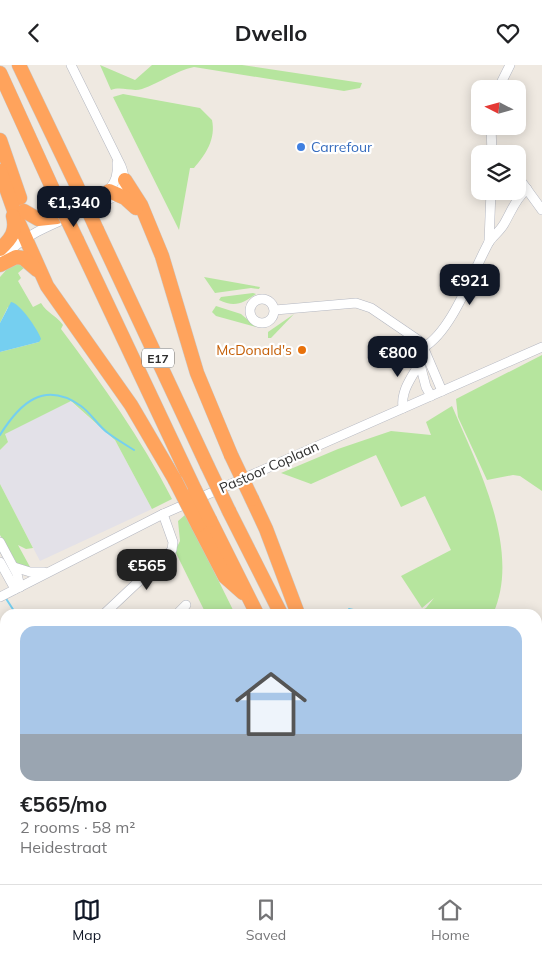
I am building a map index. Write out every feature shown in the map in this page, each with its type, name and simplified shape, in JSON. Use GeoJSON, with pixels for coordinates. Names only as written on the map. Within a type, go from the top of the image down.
{"type":"FeatureCollection","features":[{"type":"Feature","properties":{"kind":"highway","name":"E17"},"geometry":{"type":"LineString","coordinates":[[19,65],[229,511],[279,609]]}},
{"type":"Feature","properties":{"kind":"highway","name":"E17"},"geometry":{"type":"LineString","coordinates":[[0,73],[77,240],[181,477],[204,522],[254,609]]}},
{"type":"Feature","properties":{"kind":"highway"},"geometry":{"type":"LineString","coordinates":[[0,140],[24,211],[26,235]]}},
{"type":"Feature","properties":{"kind":"highway"},"geometry":{"type":"LineString","coordinates":[[0,171],[42,275],[62,309],[181,477]]}},
{"type":"Feature","properties":{"kind":"highway"},"geometry":{"type":"LineString","coordinates":[[125,180],[140,205],[162,256],[197,373],[231,455],[266,529],[296,609]]}},
{"type":"Feature","properties":{"kind":"highway"},"geometry":{"type":"LineString","coordinates":[[114,193],[132,202],[144,215]]}},
{"type":"Feature","properties":{"kind":"highway"},"geometry":{"type":"LineString","coordinates":[[0,250],[14,231],[11,201]]}},
{"type":"Feature","properties":{"kind":"highway"},"geometry":{"type":"LineString","coordinates":[[24,211],[38,219],[57,217]]}},
{"type":"Feature","properties":{"kind":"highway"},"geometry":{"type":"LineString","coordinates":[[0,263],[16,257],[23,258],[42,275]]}},
{"type":"Feature","properties":{"kind":"street"},"geometry":{"type":"LineString","coordinates":[[0,263],[6,253],[26,235],[114,193],[125,180],[117,157],[71,65]]}},
{"type":"Feature","properties":{"kind":"street"},"geometry":{"type":"LineString","coordinates":[[502,80],[510,65]]}},
{"type":"Feature","properties":{"kind":"street"},"geometry":{"type":"LineString","coordinates":[[114,193],[117,177],[117,157]]}},
{"type":"Feature","properties":{"kind":"street"},"geometry":{"type":"LineString","coordinates":[[526,189],[542,210]]}},
{"type":"Feature","properties":{"kind":"street"},"geometry":{"type":"LineString","coordinates":[[0,250],[57,217],[114,193]]}},
{"type":"Feature","properties":{"kind":"street"},"geometry":{"type":"LineString","coordinates":[[489,242],[491,200]]}},
{"type":"Feature","properties":{"kind":"street"},"geometry":{"type":"LineString","coordinates":[[403,408],[401,398],[404,389],[420,364],[424,350],[443,328],[470,282],[489,242],[503,226],[517,200]]}},
{"type":"Feature","properties":{"kind":"street"},"geometry":{"type":"LineString","coordinates":[[275,310],[356,303],[371,308],[411,334],[424,350],[442,391]]}},
{"type":"Feature","properties":{"kind":"street","name":"Pastoor Coplaan"},"geometry":{"type":"LineString","coordinates":[[0,597],[163,515],[542,347]]}},
{"type":"Feature","properties":{"kind":"street"},"geometry":{"type":"LineString","coordinates":[[420,364],[426,387],[431,396]]}},
{"type":"Feature","properties":{"kind":"street"},"geometry":{"type":"LineString","coordinates":[[109,609],[172,550],[174,542],[163,515]]}},
{"type":"Feature","properties":{"kind":"street"},"geometry":{"type":"LineString","coordinates":[[0,541],[14,567],[17,588]]}},
{"type":"Feature","properties":{"kind":"street"},"geometry":{"type":"LineString","coordinates":[[0,562],[17,588]]}},
{"type":"Feature","properties":{"kind":"street"},"geometry":{"type":"LineString","coordinates":[[14,567],[30,572],[52,570]]}},
{"type":"Feature","properties":{"kind":"street"},"geometry":{"type":"LineString","coordinates":[[182,609],[186,605]]}},
{"type":"Feature","properties":{"kind":"shaded area"},"geometry":{"type":"Polygon","coordinates":[[[70,401],[115,440],[152,509],[40,561],[0,484],[0,450],[8,442],[4,434],[70,401]]]}},
{"type":"Feature","properties":{"kind":"green space"},"geometry":{"type":"Polygon","coordinates":[[[100,65],[135,80],[152,65],[242,65],[362,83],[360,88],[344,91],[194,67],[180,71],[142,89],[111,90],[100,65]]]}},
{"type":"Feature","properties":{"kind":"green space"},"geometry":{"type":"Polygon","coordinates":[[[123,94],[200,108],[212,120],[213,134],[209,146],[194,168],[190,168],[179,230],[113,97],[123,94]]]}},
{"type":"Feature","properties":{"kind":"green space"},"geometry":{"type":"Polygon","coordinates":[[[19,264],[25,267],[18,273],[21,278],[18,281],[33,307],[41,303],[63,325],[61,329],[134,433],[172,499],[152,509],[115,440],[71,401],[5,434],[8,442],[0,450],[0,352],[39,342],[8,307],[0,323],[0,277],[9,267],[19,264]]]}},
{"type":"Feature","properties":{"kind":"green space"},"geometry":{"type":"Polygon","coordinates":[[[204,277],[260,287],[259,289],[251,288],[215,293],[204,277]]]}},
{"type":"Feature","properties":{"kind":"green space"},"geometry":{"type":"Polygon","coordinates":[[[256,294],[239,303],[230,304],[219,300],[221,297],[256,294]]]}},
{"type":"Feature","properties":{"kind":"green space"},"geometry":{"type":"Polygon","coordinates":[[[216,306],[241,314],[256,327],[216,316],[212,312],[216,306]]]}},
{"type":"Feature","properties":{"kind":"green space"},"geometry":{"type":"Polygon","coordinates":[[[294,314],[271,338],[268,338],[268,332],[294,314]]]}},
{"type":"Feature","properties":{"kind":"green space"},"geometry":{"type":"Polygon","coordinates":[[[542,355],[542,491],[520,476],[513,475],[487,480],[458,417],[456,399],[542,355]]]}},
{"type":"Feature","properties":{"kind":"green space"},"geometry":{"type":"Polygon","coordinates":[[[452,406],[484,481],[493,508],[502,563],[501,589],[495,609],[424,609],[434,598],[422,608],[401,576],[451,550],[425,496],[401,507],[376,455],[311,484],[281,473],[338,449],[391,431],[431,435],[426,422],[452,406]]]}},
{"type":"Feature","properties":{"kind":"green space"},"geometry":{"type":"Polygon","coordinates":[[[0,484],[33,548],[26,549],[18,545],[30,567],[18,565],[0,535],[0,484]]]}},
{"type":"Feature","properties":{"kind":"green space"},"geometry":{"type":"Polygon","coordinates":[[[185,515],[189,521],[233,609],[204,609],[175,551],[180,541],[178,521],[185,515]]]}},
{"type":"Feature","properties":{"kind":"water"},"geometry":{"type":"Polygon","coordinates":[[[11,302],[24,312],[41,339],[39,342],[0,352],[0,323],[11,302]]]}},
{"type":"Feature","properties":{"kind":"waterway"},"geometry":{"type":"LineString","coordinates":[[0,435],[16,413],[25,405],[44,395],[56,395],[68,398],[81,406],[104,430],[134,450]]}},
{"type":"Feature","properties":{"kind":"waterway"},"geometry":{"type":"LineString","coordinates":[[5,597],[13,609]]}},
{"type":"Feature","properties":{"kind":"place","name":"Carrefour"},"geometry":{"type":"Point","coordinates":[301,147]}},
{"type":"Feature","properties":{"kind":"place","name":"McDonald's"},"geometry":{"type":"Point","coordinates":[302,350]}}]}
